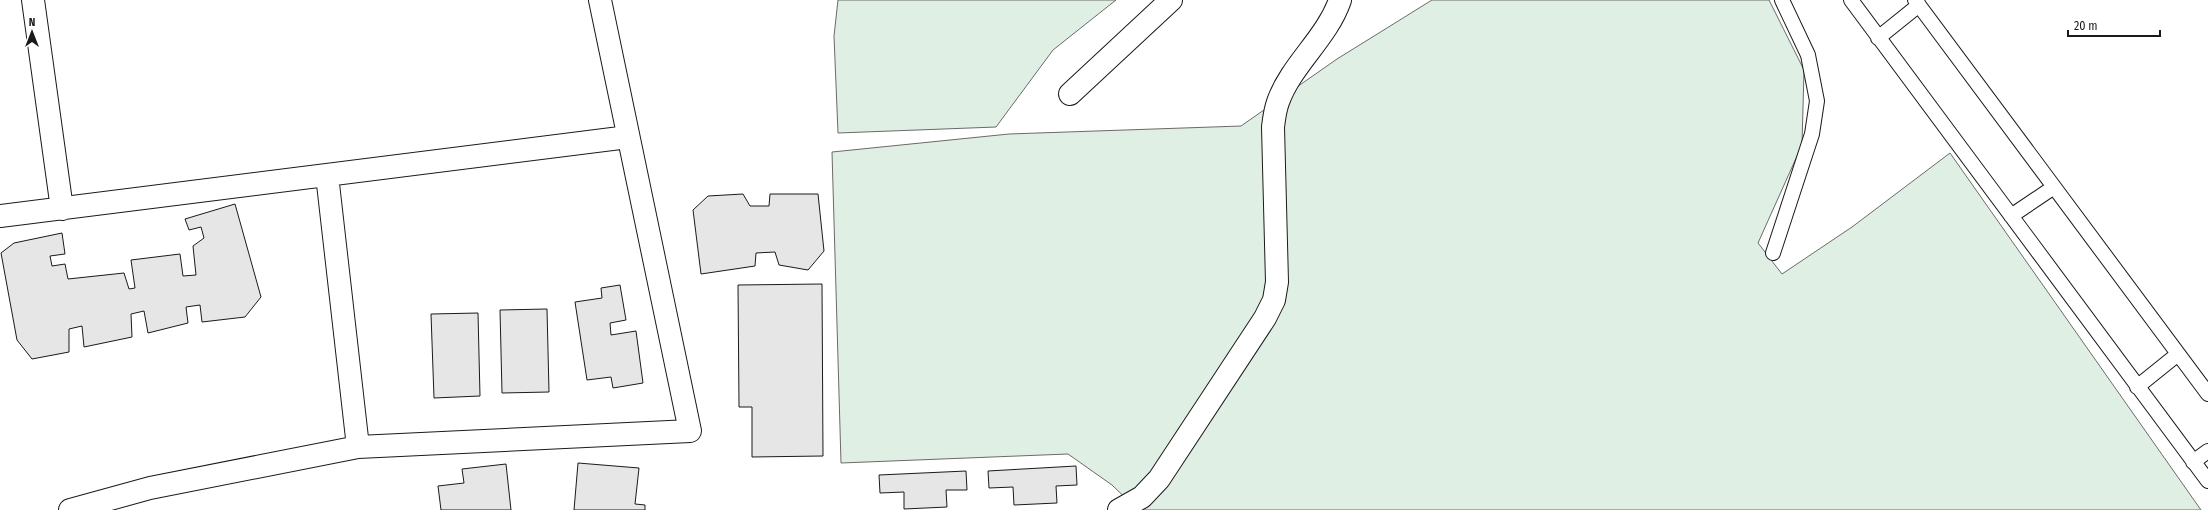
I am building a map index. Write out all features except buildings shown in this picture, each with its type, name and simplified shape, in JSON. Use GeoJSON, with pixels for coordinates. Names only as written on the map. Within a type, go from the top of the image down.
{"type":"FeatureCollection","features":[{"type":"Feature","properties":{"kind":"street"},"geometry":{"type":"LineString","coordinates":[[33,0],[62,209]]}},
{"type":"Feature","properties":{"kind":"street"},"geometry":{"type":"LineString","coordinates":[[70,510],[150,488],[358,447],[690,431],[600,0]]}},
{"type":"Feature","properties":{"kind":"street"},"geometry":{"type":"LineString","coordinates":[[1070,94],[1171,0]]}},
{"type":"Feature","properties":{"kind":"street"},"geometry":{"type":"LineString","coordinates":[[1119,510],[1142,497],[1159,480],[1265,318],[1274,300],[1277,282],[1273,127],[1278,103],[1286,87],[1335,15],[1340,0]]}},
{"type":"Feature","properties":{"kind":"street"},"geometry":{"type":"LineString","coordinates":[[0,216],[628,137]]}},
{"type":"Feature","properties":{"kind":"street"},"geometry":{"type":"LineString","coordinates":[[327,175],[358,447]]}},
{"type":"Feature","properties":{"kind":"lane"},"geometry":{"type":"LineString","coordinates":[[1773,253],[1812,134],[1817,100],[1808,55],[1782,0]]}},
{"type":"Feature","properties":{"kind":"lane"},"geometry":{"type":"LineString","coordinates":[[1851,0],[2208,481]]}},
{"type":"Feature","properties":{"kind":"lane"},"geometry":{"type":"LineString","coordinates":[[1878,38],[1917,3],[2208,394]]}},
{"type":"Feature","properties":{"kind":"lane"},"geometry":{"type":"LineString","coordinates":[[2011,216],[2054,187]]}},
{"type":"Feature","properties":{"kind":"lane"},"geometry":{"type":"LineString","coordinates":[[2137,387],[2178,354]]}},
{"type":"Feature","properties":{"kind":"lane"},"geometry":{"type":"LineString","coordinates":[[2193,462],[2208,451]]}},
{"type":"Feature","properties":{"kind":"green space"},"geometry":{"type":"Polygon","coordinates":[[[838,0],[1116,0],[1053,50],[996,127],[838,133],[834,36],[838,0]]]}},
{"type":"Feature","properties":{"kind":"green space"},"geometry":{"type":"Polygon","coordinates":[[[1432,0],[1769,0],[1804,70],[1802,145],[1758,243],[1782,274],[1852,227],[1950,153],[2201,510],[1138,510],[1112,485],[1068,454],[841,463],[832,152],[1009,134],[1241,126],[1337,59],[1432,0]]]}}]}
